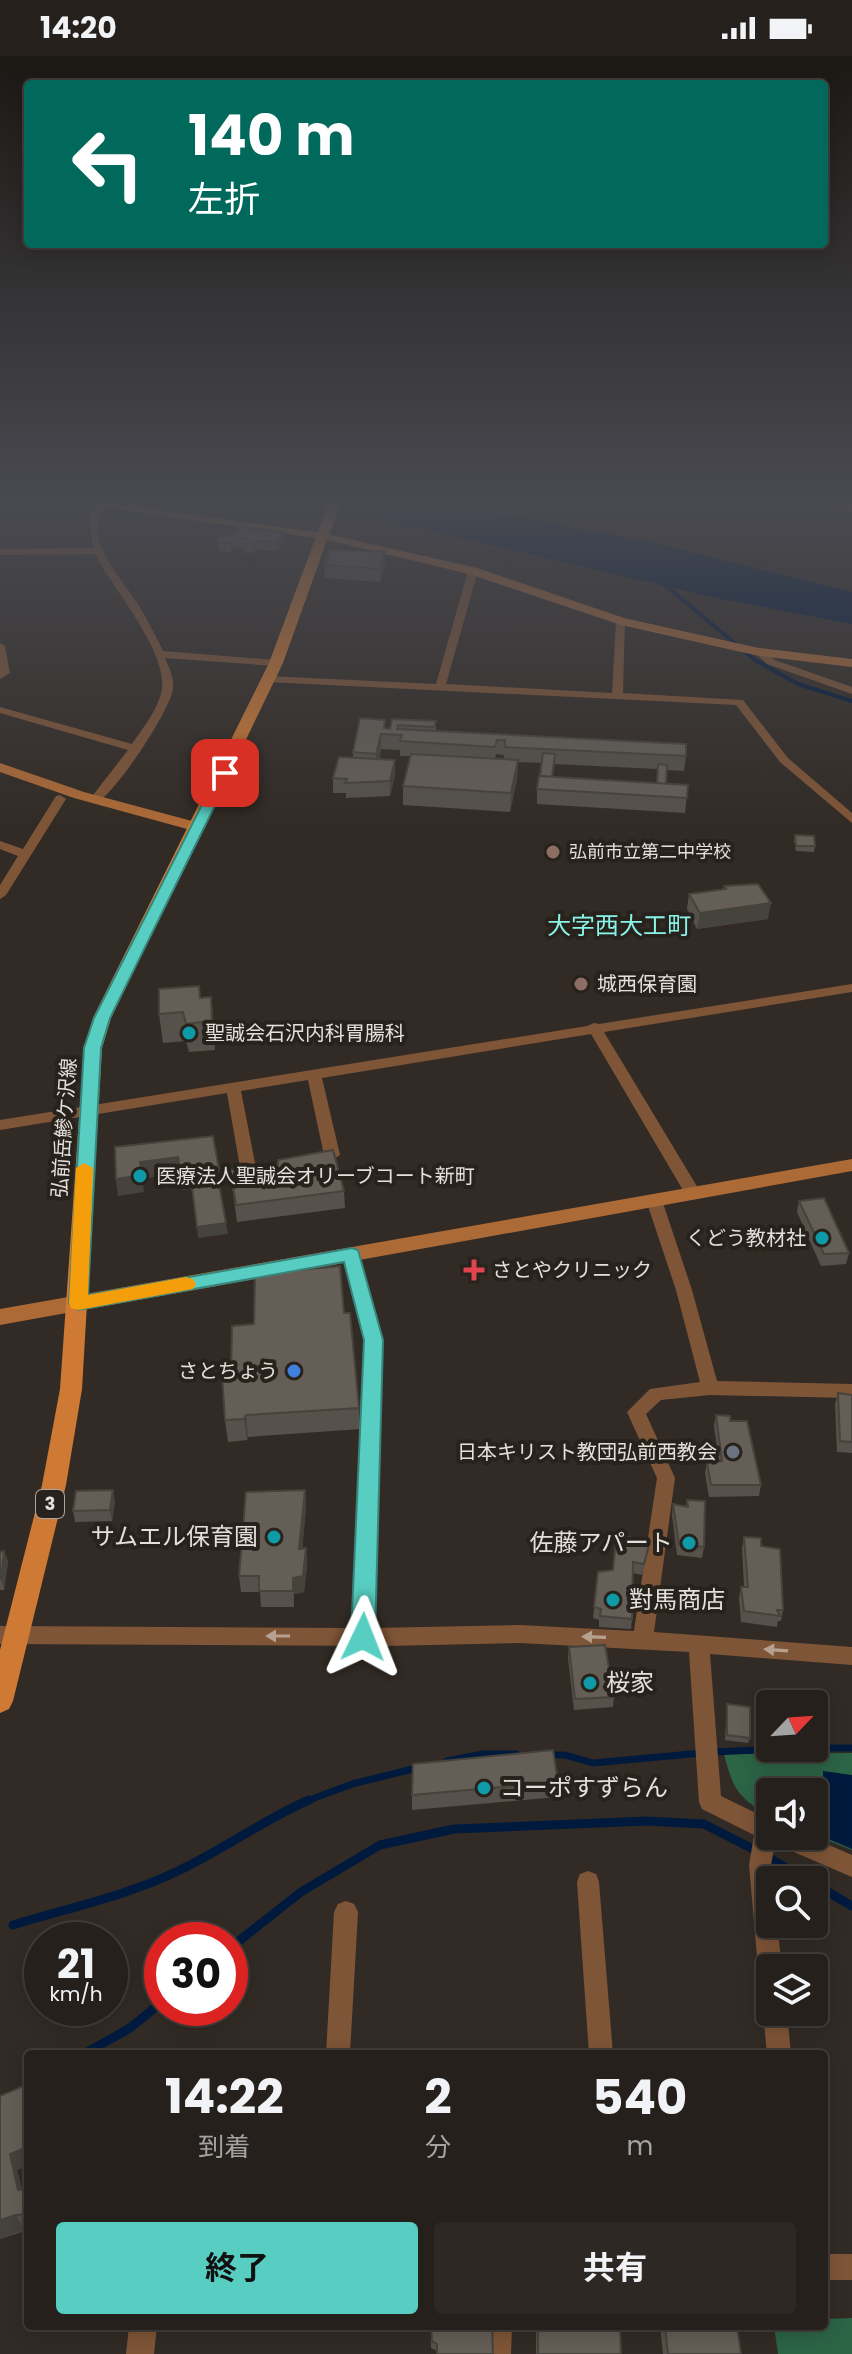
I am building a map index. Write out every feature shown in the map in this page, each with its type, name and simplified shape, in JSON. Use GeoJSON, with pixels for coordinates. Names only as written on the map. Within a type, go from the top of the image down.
{"type":"FeatureCollection","features":[{"type":"Feature","properties":{"kind":"main road","name":"弘前岳鰺ケ沢線"},"geometry":{"type":"LineString","coordinates":[[0,1701],[9,1635],[54,1485],[71,1389],[93,1048],[102,1018],[276,663],[295,611]]}},
{"type":"Feature","properties":{"kind":"street"},"geometry":{"type":"LineString","coordinates":[[96,799],[112,783],[163,705],[168,685],[160,654],[136,611]]}},
{"type":"Feature","properties":{"kind":"street"},"geometry":{"type":"LineString","coordinates":[[440,688],[462,611]]}},
{"type":"Feature","properties":{"kind":"street"},"geometry":{"type":"LineString","coordinates":[[592,611],[621,621],[759,652],[852,663]]}},
{"type":"Feature","properties":{"kind":"street"},"geometry":{"type":"LineString","coordinates":[[617,697],[621,621]]}},
{"type":"Feature","properties":{"kind":"street"},"geometry":{"type":"LineString","coordinates":[[0,646],[5,673],[0,676]]}},
{"type":"Feature","properties":{"kind":"street"},"geometry":{"type":"LineString","coordinates":[[759,652],[771,662],[852,691]]}},
{"type":"Feature","properties":{"kind":"street"},"geometry":{"type":"LineString","coordinates":[[160,654],[276,663]]}},
{"type":"Feature","properties":{"kind":"street"},"geometry":{"type":"LineString","coordinates":[[268,679],[739,702],[784,760],[852,819]]}},
{"type":"Feature","properties":{"kind":"street"},"geometry":{"type":"LineString","coordinates":[[0,710],[133,748]]}},
{"type":"Feature","properties":{"kind":"street"},"geometry":{"type":"LineString","coordinates":[[0,767],[96,799],[198,827]]}},
{"type":"Feature","properties":{"kind":"street"},"geometry":{"type":"LineString","coordinates":[[0,780],[60,799],[161,823],[198,827]]}},
{"type":"Feature","properties":{"kind":"street"},"geometry":{"type":"LineString","coordinates":[[0,895],[60,799]]}},
{"type":"Feature","properties":{"kind":"street"},"geometry":{"type":"LineString","coordinates":[[838,808],[852,805]]}},
{"type":"Feature","properties":{"kind":"street"},"geometry":{"type":"LineString","coordinates":[[0,845],[26,854]]}},
{"type":"Feature","properties":{"kind":"street"},"geometry":{"type":"LineString","coordinates":[[0,1125],[594,1027],[852,988]]}},
{"type":"Feature","properties":{"kind":"street"},"geometry":{"type":"LineString","coordinates":[[594,1027],[693,1193]]}},
{"type":"Feature","properties":{"kind":"street"},"geometry":{"type":"LineString","coordinates":[[314,1074],[332,1155]]}},
{"type":"Feature","properties":{"kind":"street"},"geometry":{"type":"LineString","coordinates":[[233,1088],[249,1173]]}},
{"type":"Feature","properties":{"kind":"street"},"geometry":{"type":"LineString","coordinates":[[0,1317],[852,1165]]}},
{"type":"Feature","properties":{"kind":"street"},"geometry":{"type":"LineString","coordinates":[[654,1200],[684,1290],[710,1388]]}},
{"type":"Feature","properties":{"kind":"street"},"geometry":{"type":"LineString","coordinates":[[352,1254],[373,1340],[363,1637]]}},
{"type":"Feature","properties":{"kind":"street"},"geometry":{"type":"LineString","coordinates":[[643,1640],[666,1478],[636,1412],[656,1394],[710,1388],[852,1391]]}},
{"type":"Feature","properties":{"kind":"street"},"geometry":{"type":"LineString","coordinates":[[9,1635],[363,1637],[520,1634],[852,1656]]}},
{"type":"Feature","properties":{"kind":"street"},"geometry":{"type":"LineString","coordinates":[[699,1645],[710,1802],[756,1824]]}},
{"type":"Feature","properties":{"kind":"street"},"geometry":{"type":"LineString","coordinates":[[766,1850],[760,1865],[769,1954]]}},
{"type":"Feature","properties":{"kind":"street"},"geometry":{"type":"LineString","coordinates":[[815,1850],[852,1866]]}},
{"type":"Feature","properties":{"kind":"street"},"geometry":{"type":"LineString","coordinates":[[588,1882],[601,2050]]}},
{"type":"Feature","properties":{"kind":"street"},"geometry":{"type":"LineString","coordinates":[[338,2050],[346,1912]]}},
{"type":"Feature","properties":{"kind":"street"},"geometry":{"type":"LineString","coordinates":[[776,2026],[779,2050]]}},
{"type":"Feature","properties":{"kind":"street"},"geometry":{"type":"LineString","coordinates":[[828,2267],[852,2267]]}},
{"type":"Feature","properties":{"kind":"street"},"geometry":{"type":"LineString","coordinates":[[140,2354],[143,2330]]}},
{"type":"Feature","properties":{"kind":"street"},"geometry":{"type":"LineString","coordinates":[[497,2354],[498,2330]]}},
{"type":"Feature","properties":{"kind":"green space"},"geometry":{"type":"Polygon","coordinates":[[[828,1753],[852,1753],[852,1850],[828,1841],[828,1778],[756,1778],[756,1807],[738,1791],[724,1754],[756,1754],[756,1762],[828,1762],[828,1753]]]}},
{"type":"Feature","properties":{"kind":"green space"},"geometry":{"type":"Polygon","coordinates":[[[852,2318],[852,2354],[778,2354],[775,2330],[828,2330],[828,2319],[852,2318]]]}},
{"type":"Feature","properties":{"kind":"water"},"geometry":{"type":"Polygon","coordinates":[[[785,611],[852,611],[852,624],[785,611]]]}},
{"type":"Feature","properties":{"kind":"water"},"geometry":{"type":"Polygon","coordinates":[[[823,1771],[852,1775],[852,1849],[828,1839],[828,1778],[823,1778],[823,1771]]]}},
{"type":"Feature","properties":{"kind":"building"},"geometry":{"type":"Polygon","coordinates":[[[360,718],[385,720],[384,728],[390,729],[392,719],[436,721],[434,727],[398,725],[397,729],[686,744],[686,756],[505,747],[505,740],[497,740],[495,747],[400,741],[402,735],[381,734],[376,754],[353,752],[360,718]]]}},
{"type":"Feature","properties":{"kind":"building"},"geometry":{"type":"Polygon","coordinates":[[[543,753],[555,754],[552,777],[540,776],[543,753]]]}},
{"type":"Feature","properties":{"kind":"building"},"geometry":{"type":"Polygon","coordinates":[[[411,754],[518,760],[511,793],[403,786],[411,754]]]}},
{"type":"Feature","properties":{"kind":"building"},"geometry":{"type":"Polygon","coordinates":[[[339,757],[395,760],[390,781],[345,783],[347,779],[333,778],[339,757]]]}},
{"type":"Feature","properties":{"kind":"building"},"geometry":{"type":"Polygon","coordinates":[[[658,764],[667,765],[666,784],[657,784],[658,764]]]}},
{"type":"Feature","properties":{"kind":"building"},"geometry":{"type":"Polygon","coordinates":[[[539,776],[688,785],[687,798],[537,789],[539,776]]]}},
{"type":"Feature","properties":{"kind":"building"},"geometry":{"type":"Polygon","coordinates":[[[795,835],[814,836],[815,846],[796,846],[795,835]]]}},
{"type":"Feature","properties":{"kind":"building"},"geometry":{"type":"Polygon","coordinates":[[[758,884],[771,903],[700,913],[689,894],[726,889],[724,886],[758,884]]]}},
{"type":"Feature","properties":{"kind":"building"},"geometry":{"type":"Polygon","coordinates":[[[199,986],[200,998],[211,997],[212,1021],[186,1024],[183,1012],[159,1014],[159,989],[199,986]]]}},
{"type":"Feature","properties":{"kind":"building"},"geometry":{"type":"Polygon","coordinates":[[[213,1136],[219,1169],[181,1174],[178,1157],[140,1162],[142,1175],[116,1179],[115,1147],[213,1136]]]}},
{"type":"Feature","properties":{"kind":"building"},"geometry":{"type":"Polygon","coordinates":[[[333,1150],[344,1191],[236,1205],[230,1170],[278,1164],[278,1160],[333,1150]]]}},
{"type":"Feature","properties":{"kind":"building"},"geometry":{"type":"Polygon","coordinates":[[[219,1184],[226,1223],[197,1227],[192,1187],[219,1184]]]}},
{"type":"Feature","properties":{"kind":"building"},"geometry":{"type":"Polygon","coordinates":[[[824,1198],[849,1253],[824,1254],[799,1201],[824,1198]]]}},
{"type":"Feature","properties":{"kind":"building","name":"さとちょう"},"geometry":{"type":"Polygon","coordinates":[[[340,1266],[344,1313],[350,1313],[359,1408],[246,1415],[244,1419],[225,1420],[222,1374],[231,1373],[232,1326],[254,1324],[255,1274],[340,1266]]]}},
{"type":"Feature","properties":{"kind":"building"},"geometry":{"type":"Polygon","coordinates":[[[838,1393],[852,1395],[852,1442],[840,1441],[838,1393]]]}},
{"type":"Feature","properties":{"kind":"building","name":"日本キリスト教団弘前西教会"},"geometry":{"type":"Polygon","coordinates":[[[716,1415],[730,1416],[730,1421],[747,1421],[761,1485],[711,1485],[707,1462],[722,1461],[716,1415]]]}},
{"type":"Feature","properties":{"kind":"building"},"geometry":{"type":"Polygon","coordinates":[[[113,1490],[110,1510],[73,1511],[76,1491],[113,1490]]]}},
{"type":"Feature","properties":{"kind":"building","name":"サムエル保育園"},"geometry":{"type":"Polygon","coordinates":[[[305,1490],[299,1549],[306,1548],[303,1576],[293,1578],[293,1591],[259,1591],[259,1576],[239,1576],[246,1492],[305,1490]]]}},
{"type":"Feature","properties":{"kind":"building","name":"佐藤アパート"},"geometry":{"type":"Polygon","coordinates":[[[687,1500],[705,1501],[704,1547],[679,1544],[673,1504],[688,1507],[687,1500]]]}},
{"type":"Feature","properties":{"kind":"building","name":"對馬商店"},"geometry":{"type":"Polygon","coordinates":[[[623,1536],[650,1541],[644,1564],[633,1562],[632,1619],[600,1616],[601,1609],[594,1607],[598,1572],[613,1570],[616,1540],[620,1541],[623,1536]]]}},
{"type":"Feature","properties":{"kind":"building"},"geometry":{"type":"Polygon","coordinates":[[[744,1537],[761,1538],[761,1546],[780,1549],[783,1610],[777,1610],[780,1616],[744,1611],[741,1587],[748,1587],[744,1537]]]}},
{"type":"Feature","properties":{"kind":"building"},"geometry":{"type":"Polygon","coordinates":[[[4,1551],[1,1579],[0,1579],[0,1552],[4,1551]]]}},
{"type":"Feature","properties":{"kind":"building","name":"桜家"},"geometry":{"type":"Polygon","coordinates":[[[605,1645],[614,1697],[575,1699],[569,1647],[605,1645]]]}},
{"type":"Feature","properties":{"kind":"building"},"geometry":{"type":"Polygon","coordinates":[[[727,1704],[750,1707],[750,1738],[727,1735],[727,1704]]]}},
{"type":"Feature","properties":{"kind":"building"},"geometry":{"type":"Polygon","coordinates":[[[553,1750],[558,1782],[412,1795],[413,1764],[553,1750]]]}},
{"type":"Feature","properties":{"kind":"building"},"geometry":{"type":"Polygon","coordinates":[[[24,2086],[24,2149],[10,2154],[18,2190],[24,2189],[24,2214],[0,2220],[0,2096],[24,2086]]]}},
{"type":"Feature","properties":{"kind":"building"},"geometry":{"type":"Polygon","coordinates":[[[431,2330],[492,2330],[493,2354],[437,2354],[437,2344],[432,2341],[431,2330]]]}},
{"type":"Feature","properties":{"kind":"building"},"geometry":{"type":"Polygon","coordinates":[[[538,2330],[620,2330],[621,2354],[538,2354],[538,2330]]]}},
{"type":"Feature","properties":{"kind":"building"},"geometry":{"type":"Polygon","coordinates":[[[665,2330],[738,2330],[741,2354],[668,2354],[665,2330]]]}},
{"type":"Feature","properties":{"kind":"waterway"},"geometry":{"type":"LineString","coordinates":[[697,611],[755,660],[798,684],[852,701]]}},
{"type":"Feature","properties":{"kind":"waterway"},"geometry":{"type":"LineString","coordinates":[[828,1748],[852,1748]]}},
{"type":"Feature","properties":{"kind":"waterway"},"geometry":{"type":"LineString","coordinates":[[713,1752],[756,1750]]}},
{"type":"Feature","properties":{"kind":"waterway"},"geometry":{"type":"LineString","coordinates":[[547,1755],[565,1755],[593,1763],[702,1753]]}},
{"type":"Feature","properties":{"kind":"waterway"},"geometry":{"type":"LineString","coordinates":[[447,1761],[483,1754],[516,1754]]}},
{"type":"Feature","properties":{"kind":"waterway"},"geometry":{"type":"LineString","coordinates":[[308,1800],[352,1784],[421,1767]]}},
{"type":"Feature","properties":{"kind":"waterway"},"geometry":{"type":"LineString","coordinates":[[13,1925],[158,1880],[308,1800]]}},
{"type":"Feature","properties":{"kind":"waterway"},"geometry":{"type":"LineString","coordinates":[[304,1802],[308,1800]]}},
{"type":"Feature","properties":{"kind":"waterway"},"geometry":{"type":"LineString","coordinates":[[248,1934],[301,1892],[380,1845],[454,1829],[646,1821],[704,1824],[757,1851]]}},
{"type":"Feature","properties":{"kind":"waterway"},"geometry":{"type":"LineString","coordinates":[[767,1857],[783,1866]]}},
{"type":"Feature","properties":{"kind":"waterway"},"geometry":{"type":"LineString","coordinates":[[828,1892],[852,1906]]}},
{"type":"Feature","properties":{"kind":"waterway"},"geometry":{"type":"LineString","coordinates":[[91,2050],[144,2017]]}},
{"type":"Feature","properties":{"kind":"slow traffic"},"geometry":{"type":"LineString","coordinates":[[84,1168],[78,1303],[186,1284]]}},
{"type":"Feature","properties":{"kind":"place","name":"弘前市立第二中学校"},"geometry":{"type":"Point","coordinates":[553,852]}},
{"type":"Feature","properties":{"kind":"place","name":"城西保育園"},"geometry":{"type":"Point","coordinates":[581,984]}},
{"type":"Feature","properties":{"kind":"place","name":"聖誠会石沢内科胃腸科"},"geometry":{"type":"Point","coordinates":[189,1033]}},
{"type":"Feature","properties":{"kind":"place","name":"医療法人聖誠会オリーブコート新町"},"geometry":{"type":"Point","coordinates":[140,1176]}},
{"type":"Feature","properties":{"kind":"place","name":"くどう教材社"},"geometry":{"type":"Point","coordinates":[822,1238]}},
{"type":"Feature","properties":{"kind":"place","name":"さとやクリニック"},"geometry":{"type":"Point","coordinates":[474,1270]}},
{"type":"Feature","properties":{"kind":"place","name":"さとちょう"},"geometry":{"type":"Point","coordinates":[294,1371]}},
{"type":"Feature","properties":{"kind":"place","name":"日本キリスト教団弘前西教会"},"geometry":{"type":"Point","coordinates":[733,1452]}},
{"type":"Feature","properties":{"kind":"place","name":"サムエル保育園"},"geometry":{"type":"Point","coordinates":[274,1537]}},
{"type":"Feature","properties":{"kind":"place","name":"佐藤アパート"},"geometry":{"type":"Point","coordinates":[689,1543]}},
{"type":"Feature","properties":{"kind":"place","name":"對馬商店"},"geometry":{"type":"Point","coordinates":[613,1600]}},
{"type":"Feature","properties":{"kind":"place","name":"桜家"},"geometry":{"type":"Point","coordinates":[590,1683]}},
{"type":"Feature","properties":{"kind":"place","name":"コーポすずらん"},"geometry":{"type":"Point","coordinates":[484,1788]}},
{"type":"Feature","properties":{"kind":"district","name":"大字西大工町"},"geometry":{"type":"Point","coordinates":[619,926]}},
{"type":"Feature","properties":{"kind":"route"},"geometry":{"type":"LineString","coordinates":[[225,773],[102,1018],[93,1048],[78,1303],[352,1254],[373,1340],[363,1637]]}}]}
